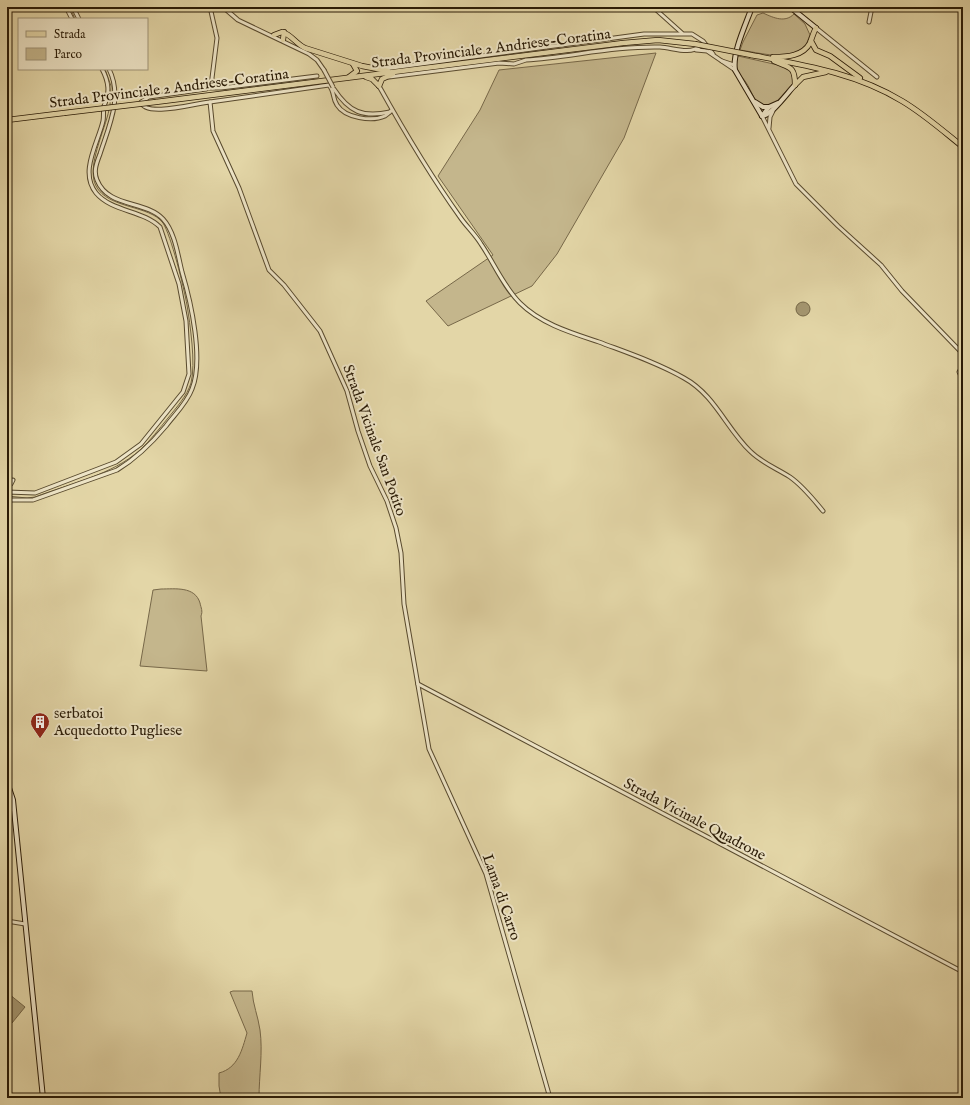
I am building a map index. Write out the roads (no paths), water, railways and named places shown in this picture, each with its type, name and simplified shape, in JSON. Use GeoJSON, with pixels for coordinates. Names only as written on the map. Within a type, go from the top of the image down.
{"type":"FeatureCollection","features":[{"type":"Feature","properties":{"kind":"main road"},"geometry":{"type":"LineString","coordinates":[[752,7],[736,57],[735,68],[762,116]]}},
{"type":"Feature","properties":{"kind":"main road"},"geometry":{"type":"LineString","coordinates":[[757,56],[792,56],[803,52],[811,41],[816,28],[790,7]]}},
{"type":"Feature","properties":{"kind":"main road"},"geometry":{"type":"LineString","coordinates":[[283,40],[284,32]]}},
{"type":"Feature","properties":{"kind":"main road"},"geometry":{"type":"LineString","coordinates":[[274,35],[284,32],[292,37],[297,44],[305,48],[379,70],[396,72]]}},
{"type":"Feature","properties":{"kind":"main road","name":"Strada Provinciale 2 Andriese-Coratina"},"geometry":{"type":"LineString","coordinates":[[7,120],[641,41],[669,41],[695,44],[841,74],[873,86],[913,108],[963,147]]}},
{"type":"Feature","properties":{"kind":"main road"},"geometry":{"type":"LineString","coordinates":[[811,41],[816,50],[830,56],[846,69],[873,86]]}},
{"type":"Feature","properties":{"kind":"main road"},"geometry":{"type":"LineString","coordinates":[[766,58],[792,69],[795,74],[795,85]]}},
{"type":"Feature","properties":{"kind":"main road"},"geometry":{"type":"LineString","coordinates":[[348,78],[357,71],[352,62]]}},
{"type":"Feature","properties":{"kind":"main road"},"geometry":{"type":"LineString","coordinates":[[364,76],[372,79],[379,86],[382,79],[396,72]]}},
{"type":"Feature","properties":{"kind":"main road"},"geometry":{"type":"LineString","coordinates":[[762,116],[774,110],[778,103],[803,77],[821,72],[841,74]]}},
{"type":"Feature","properties":{"kind":"main road"},"geometry":{"type":"LineString","coordinates":[[752,100],[758,105],[769,107]]}},
{"type":"Feature","properties":{"kind":"main road"},"geometry":{"type":"LineString","coordinates":[[762,116],[769,107],[778,103]]}},
{"type":"Feature","properties":{"kind":"main road"},"geometry":{"type":"LineString","coordinates":[[7,782],[13,800],[43,1098]]}},
{"type":"Feature","properties":{"kind":"street"},"geometry":{"type":"LineString","coordinates":[[7,12],[8,7]]}},
{"type":"Feature","properties":{"kind":"street"},"geometry":{"type":"LineString","coordinates":[[66,7],[72,18]]}},
{"type":"Feature","properties":{"kind":"street"},"geometry":{"type":"LineString","coordinates":[[73,7],[78,18]]}},
{"type":"Feature","properties":{"kind":"street"},"geometry":{"type":"LineString","coordinates":[[209,88],[211,86],[217,38],[210,7]]}},
{"type":"Feature","properties":{"kind":"street"},"geometry":{"type":"LineString","coordinates":[[223,7],[238,20],[274,35],[317,60],[341,100],[354,111],[365,114],[391,111]]}},
{"type":"Feature","properties":{"kind":"street"},"geometry":{"type":"LineString","coordinates":[[653,7],[682,33]]}},
{"type":"Feature","properties":{"kind":"street"},"geometry":{"type":"LineString","coordinates":[[870,22],[872,7]]}},
{"type":"Feature","properties":{"kind":"street"},"geometry":{"type":"LineString","coordinates":[[816,28],[877,77]]}},
{"type":"Feature","properties":{"kind":"street"},"geometry":{"type":"LineString","coordinates":[[379,70],[644,34],[692,34],[703,41],[713,54]]}},
{"type":"Feature","properties":{"kind":"street"},"geometry":{"type":"LineString","coordinates":[[696,50],[702,45],[703,41]]}},
{"type":"Feature","properties":{"kind":"street"},"geometry":{"type":"LineString","coordinates":[[386,76],[499,63],[514,64],[526,60],[606,51],[661,47],[686,51],[707,51],[735,68]]}},
{"type":"Feature","properties":{"kind":"street"},"geometry":{"type":"LineString","coordinates":[[726,61],[736,57]]}},
{"type":"Feature","properties":{"kind":"street"},"geometry":{"type":"LineString","coordinates":[[721,60],[726,61],[735,68]]}},
{"type":"Feature","properties":{"kind":"street"},"geometry":{"type":"LineString","coordinates":[[7,492],[35,493],[116,462],[136,449],[150,434],[177,399],[187,383],[189,374],[186,321],[179,284],[160,227],[155,222],[115,206],[99,197],[90,180],[90,166],[104,121],[104,107],[108,100],[106,80],[102,70]]}},
{"type":"Feature","properties":{"kind":"street"},"geometry":{"type":"LineString","coordinates":[[7,500],[33,500],[117,470],[136,458],[183,404],[192,391],[196,377],[193,320],[176,248],[169,229],[163,219],[155,213],[118,200],[103,191],[96,179],[96,167],[116,94],[109,70]]}},
{"type":"Feature","properties":{"kind":"street"},"geometry":{"type":"LineString","coordinates":[[317,76],[154,95],[145,98],[141,102],[142,106],[146,109],[165,110],[329,85],[334,92],[337,105],[347,114],[364,119],[387,115],[391,111]]}},
{"type":"Feature","properties":{"kind":"street"},"geometry":{"type":"LineString","coordinates":[[379,86],[391,111],[425,165],[460,217],[486,251],[499,276],[520,303],[541,319],[630,354],[683,378],[696,386],[721,411],[739,440],[750,451],[765,464],[798,483],[823,511]]}},
{"type":"Feature","properties":{"kind":"street","name":"Strada Vicinale San Potito"},"geometry":{"type":"LineString","coordinates":[[210,102],[213,131],[239,188],[269,270],[284,285],[320,331],[347,391],[358,431],[370,466],[387,501],[396,528],[401,553],[404,604],[418,684]]}},
{"type":"Feature","properties":{"kind":"street"},"geometry":{"type":"LineString","coordinates":[[770,132],[770,117],[774,110]]}},
{"type":"Feature","properties":{"kind":"street"},"geometry":{"type":"LineString","coordinates":[[762,116],[796,184],[838,226],[877,261],[902,291],[963,354]]}},
{"type":"Feature","properties":{"kind":"street"},"geometry":{"type":"LineString","coordinates":[[99,135],[105,137]]}},
{"type":"Feature","properties":{"kind":"street"},"geometry":{"type":"LineString","coordinates":[[115,206],[118,200]]}},
{"type":"Feature","properties":{"kind":"street"},"geometry":{"type":"LineString","coordinates":[[168,250],[176,248]]}},
{"type":"Feature","properties":{"kind":"street"},"geometry":{"type":"LineString","coordinates":[[186,321],[193,320]]}},
{"type":"Feature","properties":{"kind":"street"},"geometry":{"type":"LineString","coordinates":[[963,366],[959,372],[963,380]]}},
{"type":"Feature","properties":{"kind":"street"},"geometry":{"type":"LineString","coordinates":[[177,399],[183,404]]}},
{"type":"Feature","properties":{"kind":"street"},"geometry":{"type":"LineString","coordinates":[[77,477],[80,484]]}},
{"type":"Feature","properties":{"kind":"street"},"geometry":{"type":"LineString","coordinates":[[7,484],[11,484],[13,480]]}},
{"type":"Feature","properties":{"kind":"street","name":"Strada Vicinale Quadrone"},"geometry":{"type":"LineString","coordinates":[[418,684],[963,972]]}},
{"type":"Feature","properties":{"kind":"street","name":"Lama di Carro"},"geometry":{"type":"LineString","coordinates":[[418,684],[430,749],[486,874],[550,1098]]}},
{"type":"Feature","properties":{"kind":"street"},"geometry":{"type":"LineString","coordinates":[[7,921],[25,924]]}},
{"type":"Feature","properties":{"kind":"waterway"},"geometry":{"type":"LineString","coordinates":[[70,7],[75,18]]}},
{"type":"Feature","properties":{"kind":"waterway"},"geometry":{"type":"LineString","coordinates":[[105,70],[111,86],[110,105]]}},
{"type":"Feature","properties":{"kind":"waterway"},"geometry":{"type":"LineString","coordinates":[[7,496],[27,498],[35,497],[90,478],[129,459],[158,431],[181,402],[191,383],[193,355],[187,305],[177,262],[166,229],[157,217],[110,199],[96,186],[93,169],[97,148],[109,110]]}},
{"type":"Feature","properties":{"kind":"place","name":"serbatoi Acquedotto Pugliese"},"geometry":{"type":"Point","coordinates":[40,739]}}]}
